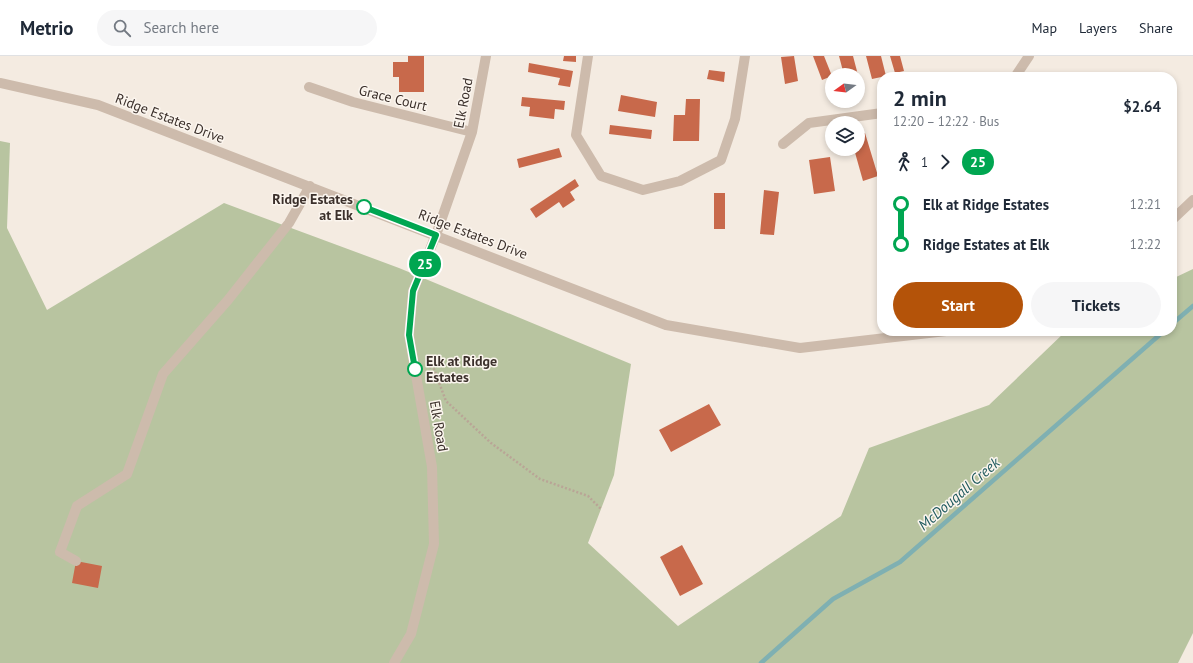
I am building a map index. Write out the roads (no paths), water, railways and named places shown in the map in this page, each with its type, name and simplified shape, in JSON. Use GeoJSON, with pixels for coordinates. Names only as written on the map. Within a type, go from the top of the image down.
{"type":"FeatureCollection","features":[{"type":"Feature","properties":{"kind":"street","name":"Elk Road"},"geometry":{"type":"LineString","coordinates":[[394,663],[411,634],[434,544],[432,467],[409,335],[413,291],[436,235],[472,132],[486,56]]}},
{"type":"Feature","properties":{"kind":"street"},"geometry":{"type":"LineString","coordinates":[[588,56],[576,135],[601,176],[643,190],[680,180],[721,160],[735,119],[745,56]]}},
{"type":"Feature","properties":{"kind":"street"},"geometry":{"type":"LineString","coordinates":[[1018,72],[1029,56]]}},
{"type":"Feature","properties":{"kind":"street","name":"Ridge Estates Drive"},"geometry":{"type":"LineString","coordinates":[[0,83],[98,105],[666,325],[800,348],[903,336]]}},
{"type":"Feature","properties":{"kind":"street","name":"Grace Court"},"geometry":{"type":"LineString","coordinates":[[309,87],[353,102],[472,132]]}},
{"type":"Feature","properties":{"kind":"street"},"geometry":{"type":"LineString","coordinates":[[783,144],[809,123],[877,114]]}},
{"type":"Feature","properties":{"kind":"street"},"geometry":{"type":"LineString","coordinates":[[76,561],[60,552],[77,506],[126,474],[162,374],[228,300],[284,229],[310,186]]}},
{"type":"Feature","properties":{"kind":"street"},"geometry":{"type":"LineString","coordinates":[[1177,215],[1193,200]]}},
{"type":"Feature","properties":{"kind":"waterway","name":"McDougall Creek"},"geometry":{"type":"LineString","coordinates":[[1177,320],[1193,306]]}},
{"type":"Feature","properties":{"kind":"waterway","name":"McDougall Creek"},"geometry":{"type":"LineString","coordinates":[[761,663],[833,599],[900,562],[1158,336]]}},
{"type":"Feature","properties":{"kind":"place","name":"Ridge Estates at Elk"},"geometry":{"type":"Point","coordinates":[364,207]}},
{"type":"Feature","properties":{"kind":"place","name":"Elk at Ridge Estates"},"geometry":{"type":"Point","coordinates":[415,369]}}]}
